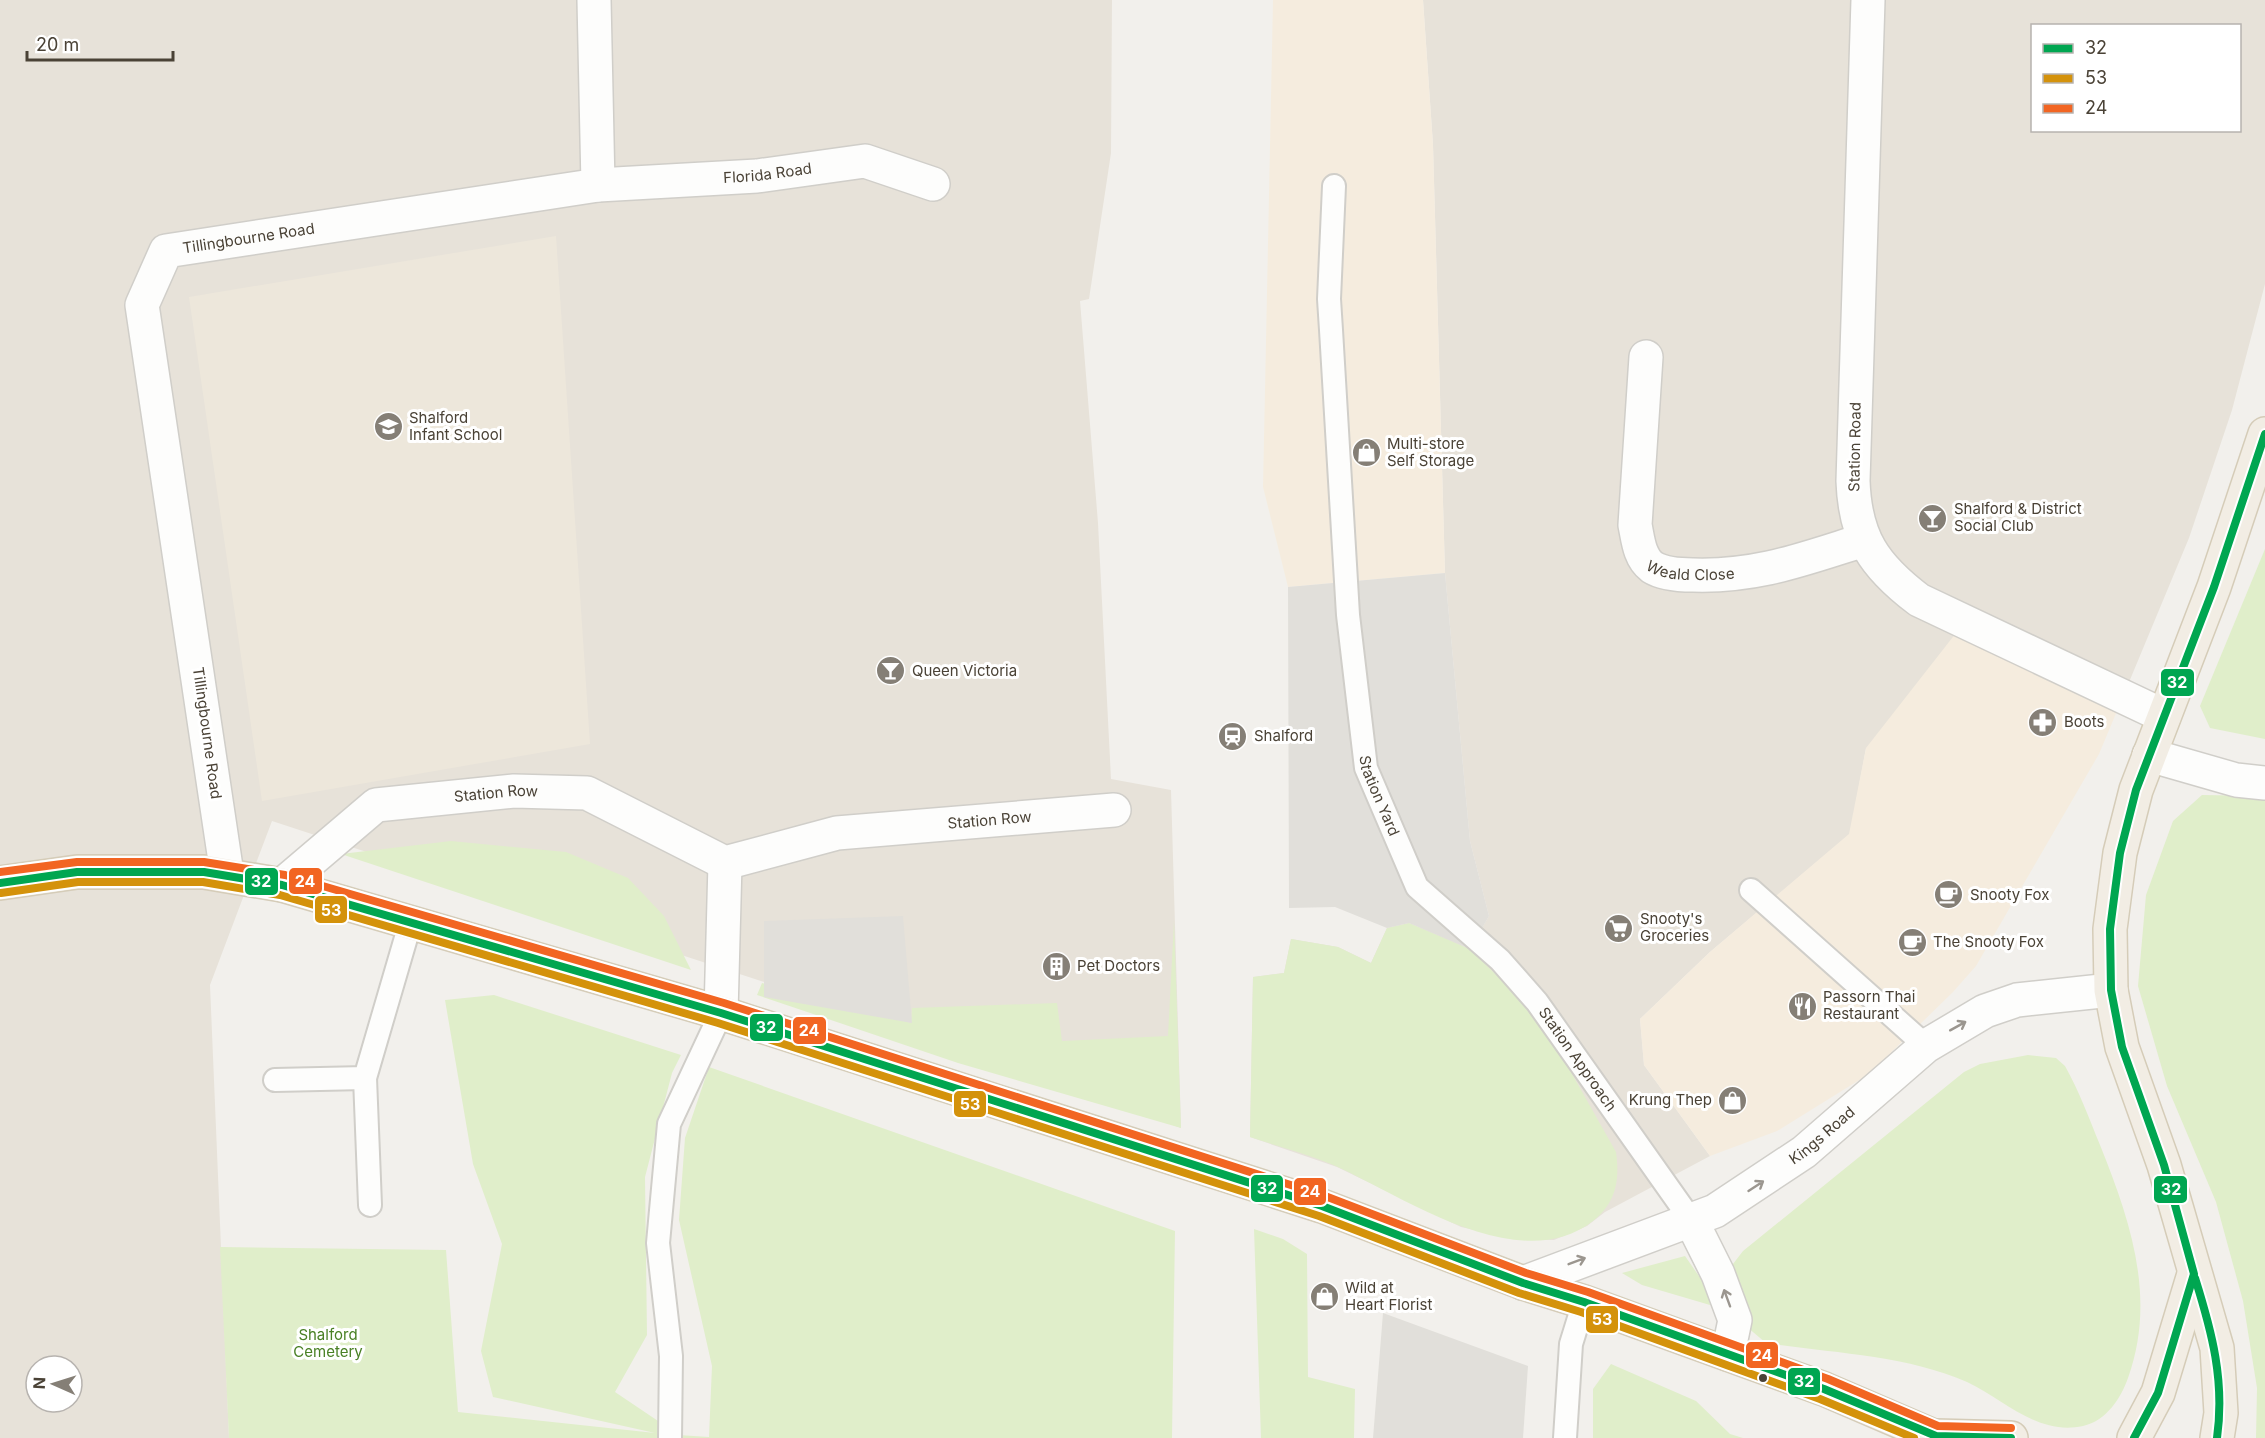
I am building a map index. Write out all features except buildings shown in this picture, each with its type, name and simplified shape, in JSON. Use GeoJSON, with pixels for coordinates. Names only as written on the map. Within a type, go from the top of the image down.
{"type":"FeatureCollection","features":[{"type":"Feature","properties":{"kind":"main road"},"geometry":{"type":"LineString","coordinates":[[2217,1438],[2221,1413],[2217,1348],[2164,1165],[2122,1047],[2111,990],[2110,929],[2126,822],[2149,755],[2218,576],[2265,434]]}},
{"type":"Feature","properties":{"kind":"main road"},"geometry":{"type":"LineString","coordinates":[[0,883],[77,872],[227,874],[282,885],[721,1013],[1322,1206],[1523,1283],[1584,1302],[1824,1389],[1937,1437],[2011,1438]]}},
{"type":"Feature","properties":{"kind":"main road"},"geometry":{"type":"LineString","coordinates":[[2134,1438],[2158,1393],[2194,1274]]}},
{"type":"Feature","properties":{"kind":"street"},"geometry":{"type":"LineString","coordinates":[[594,0],[598,185]]}},
{"type":"Feature","properties":{"kind":"street","name":"Station Road"},"geometry":{"type":"LineString","coordinates":[[1868,0],[1853,481],[1857,523],[1864,540],[1887,572],[1918,600],[2164,716]]}},
{"type":"Feature","properties":{"kind":"street","name":"Florida Road"},"geometry":{"type":"LineString","coordinates":[[598,185],[757,176],[865,161],[933,184]]}},
{"type":"Feature","properties":{"kind":"street","name":"Tillingbourne Road"},"geometry":{"type":"LineString","coordinates":[[227,874],[142,305],[166,251],[598,185]]}},
{"type":"Feature","properties":{"kind":"street","name":"Weald Close"},"geometry":{"type":"LineString","coordinates":[[1646,357],[1635,525],[1641,551],[1653,567],[1680,575],[1741,575],[1773,569],[1864,540]]}},
{"type":"Feature","properties":{"kind":"street"},"geometry":{"type":"LineString","coordinates":[[2149,755],[2236,780],[2265,783]]}},
{"type":"Feature","properties":{"kind":"street","name":"Station Row"},"geometry":{"type":"LineString","coordinates":[[282,885],[376,805],[514,791],[587,793],[725,863],[837,833],[1114,810]]}},
{"type":"Feature","properties":{"kind":"street"},"geometry":{"type":"LineString","coordinates":[[721,1013],[725,863]]}},
{"type":"Feature","properties":{"kind":"street","name":"Kings Road"},"geometry":{"type":"LineString","coordinates":[[1523,1283],[1715,1211],[1804,1152],[1926,1046],[1985,1011],[2017,1000],[2111,990]]}},
{"type":"Feature","properties":{"kind":"street"},"geometry":{"type":"LineString","coordinates":[[1691,1220],[1718,1274],[1735,1320],[1728,1354]]}},
{"type":"Feature","properties":{"kind":"lane","name":"Station Yard"},"geometry":{"type":"LineString","coordinates":[[1334,186],[1329,298],[1353,661],[1366,768],[1417,887],[1447,913]]}},
{"type":"Feature","properties":{"kind":"lane"},"geometry":{"type":"LineString","coordinates":[[1751,890],[1926,1046]]}},
{"type":"Feature","properties":{"kind":"lane","name":"Station Approach"},"geometry":{"type":"LineString","coordinates":[[1447,913],[1500,960],[1537,1002],[1691,1220]]}},
{"type":"Feature","properties":{"kind":"lane"},"geometry":{"type":"LineString","coordinates":[[370,1205],[365,1078],[410,924]]}},
{"type":"Feature","properties":{"kind":"lane"},"geometry":{"type":"LineString","coordinates":[[670,1438],[671,1356],[658,1243],[669,1124],[721,1013]]}},
{"type":"Feature","properties":{"kind":"lane"},"geometry":{"type":"LineString","coordinates":[[275,1080],[365,1078]]}},
{"type":"Feature","properties":{"kind":"lane"},"geometry":{"type":"LineString","coordinates":[[1565,1438],[1571,1344],[1584,1302]]}},
{"type":"Feature","properties":{"kind":"shaded area"},"geometry":{"type":"Polygon","coordinates":[[[0,0],[1112,0],[1111,153],[1089,299],[1080,301],[1098,523],[1111,779],[1171,790],[1181,1128],[987,1055],[272,821],[210,985],[229,1438],[0,1438],[0,0]]]}},
{"type":"Feature","properties":{"kind":"shaded area"},"geometry":{"type":"Polygon","coordinates":[[[1273,0],[1423,0],[1433,145],[1445,573],[1288,587],[1263,487],[1273,0]]]}},
{"type":"Feature","properties":{"kind":"shaded area"},"geometry":{"type":"Polygon","coordinates":[[[1423,0],[2265,0],[2265,284],[2232,410],[2189,538],[2117,711],[1866,748],[1850,834],[1710,952],[1640,1019],[1644,1065],[1710,1156],[1605,1212],[1587,1226],[1554,1240],[1516,1239],[1461,1227],[1337,1167],[1250,1137],[1253,977],[1284,973],[1291,939],[1338,947],[1371,963],[1387,928],[1409,923],[1470,948],[1489,916],[1470,841],[1445,573],[1433,145],[1423,0]]]}},
{"type":"Feature","properties":{"kind":"shaded area","name":"Shalford Infant School"},"geometry":{"type":"Polygon","coordinates":[[[556,236],[590,744],[262,801],[189,297],[556,236]]]}},
{"type":"Feature","properties":{"kind":"shaded area"},"geometry":{"type":"Polygon","coordinates":[[[1445,573],[1470,841],[1489,916],[1470,949],[1409,923],[1387,928],[1335,907],[1289,908],[1288,587],[1445,573]]]}},
{"type":"Feature","properties":{"kind":"shaded area"},"geometry":{"type":"Polygon","coordinates":[[[1956,633],[2117,711],[2099,754],[1976,966],[1953,992],[1869,1074],[1777,1131],[1710,1156],[1644,1065],[1640,1019],[1710,952],[1849,834],[1866,748],[1956,633]]]}},
{"type":"Feature","properties":{"kind":"shaded area"},"geometry":{"type":"Polygon","coordinates":[[[903,916],[912,1023],[764,997],[764,921],[903,916]]]}},
{"type":"Feature","properties":{"kind":"shaded area"},"geometry":{"type":"Polygon","coordinates":[[[1383,1313],[1528,1366],[1523,1438],[1373,1438],[1383,1313]]]}},
{"type":"Feature","properties":{"kind":"green space"},"geometry":{"type":"Polygon","coordinates":[[[2265,549],[2265,739],[2210,728],[2200,706],[2265,549]]]}},
{"type":"Feature","properties":{"kind":"green space"},"geometry":{"type":"Polygon","coordinates":[[[2202,795],[2265,796],[2265,1438],[2256,1438],[2257,1388],[2243,1301],[2216,1202],[2167,1086],[2138,986],[2146,895],[2173,821],[2202,795]]]}},
{"type":"Feature","properties":{"kind":"green space"},"geometry":{"type":"Polygon","coordinates":[[[451,841],[566,852],[628,878],[664,916],[691,970],[341,854],[451,841]]]}},
{"type":"Feature","properties":{"kind":"green space"},"geometry":{"type":"Polygon","coordinates":[[[1174,921],[1181,1128],[958,1063],[757,995],[762,983],[911,1023],[912,1008],[1057,1003],[1062,1041],[1168,1036],[1174,921]]]}},
{"type":"Feature","properties":{"kind":"green space"},"geometry":{"type":"Polygon","coordinates":[[[1409,923],[1470,949],[1541,1019],[1616,1152],[1615,1190],[1607,1207],[1593,1221],[1564,1236],[1533,1241],[1499,1237],[1465,1228],[1431,1214],[1329,1163],[1250,1137],[1253,977],[1284,973],[1291,939],[1338,947],[1371,963],[1387,928],[1409,923]]]}},
{"type":"Feature","properties":{"kind":"green space","name":"Shalford Cemetery"},"geometry":{"type":"Polygon","coordinates":[[[494,995],[681,1055],[672,1073],[645,1177],[647,1335],[615,1392],[664,1425],[663,1434],[709,1437],[712,1366],[679,1220],[685,1138],[709,1067],[1175,1231],[1172,1438],[229,1438],[220,1247],[446,1250],[458,1412],[655,1433],[493,1397],[481,1351],[502,1244],[473,1164],[445,1000],[494,995]]]}},
{"type":"Feature","properties":{"kind":"green space"},"geometry":{"type":"Polygon","coordinates":[[[2028,1055],[2056,1058],[2065,1066],[2084,1105],[2111,1173],[2130,1231],[2140,1289],[2140,1318],[2136,1348],[2128,1378],[2117,1401],[2106,1414],[2083,1426],[2066,1428],[2051,1426],[2036,1421],[1981,1389],[1944,1373],[1894,1360],[1766,1343],[1747,1327],[1731,1275],[1733,1264],[1743,1251],[1964,1072],[1980,1064],[2028,1055]]]}},
{"type":"Feature","properties":{"kind":"green space"},"geometry":{"type":"Polygon","coordinates":[[[1254,1229],[1283,1239],[1307,1254],[1308,1377],[1355,1389],[1354,1438],[1261,1438],[1254,1229]]]}},
{"type":"Feature","properties":{"kind":"green space"},"geometry":{"type":"Polygon","coordinates":[[[1685,1256],[1708,1289],[1710,1305],[1642,1285],[1622,1273],[1685,1256]]]}},
{"type":"Feature","properties":{"kind":"green space"},"geometry":{"type":"Polygon","coordinates":[[[1611,1364],[1696,1401],[1730,1434],[1743,1438],[1593,1438],[1593,1389],[1611,1364]]]}},
{"type":"Feature","properties":{"kind":"transit line","name":"32"},"geometry":{"type":"LineString","coordinates":[[2134,1438],[2158,1393],[2194,1274],[2164,1165],[2122,1047],[2111,990],[2110,929],[2120,853],[2136,790],[2214,587],[2265,434]]}},
{"type":"Feature","properties":{"kind":"transit line","name":"24"},"geometry":{"type":"LineString","coordinates":[[0,872],[77,862],[204,862],[285,875],[724,1003],[1325,1196],[1526,1273],[1588,1292],[1828,1379],[1938,1426],[2011,1428]]}},
{"type":"Feature","properties":{"kind":"transit line","name":"32"},"geometry":{"type":"LineString","coordinates":[[0,883],[77,872],[204,872],[282,885],[721,1013],[1322,1206],[1523,1283],[1584,1302],[1824,1389],[1936,1436],[2011,1438]]}},
{"type":"Feature","properties":{"kind":"transit line","name":"53"},"geometry":{"type":"LineString","coordinates":[[1,893],[78,882],[203,882],[280,895],[718,1023],[1319,1216],[1519,1293],[1581,1312],[1820,1399],[1914,1438]]}},
{"type":"Feature","properties":{"kind":"transit line","name":"32"},"geometry":{"type":"LineString","coordinates":[[2195,1278],[2212,1337],[2218,1377],[2217,1438]]}},
{"type":"Feature","properties":{"kind":"place","name":"Shalford Infant School"},"geometry":{"type":"Point","coordinates":[388,427]}},
{"type":"Feature","properties":{"kind":"place","name":"Multi-store Self Storage"},"geometry":{"type":"Point","coordinates":[1366,453]}},
{"type":"Feature","properties":{"kind":"place","name":"Shalford & District Social Club"},"geometry":{"type":"Point","coordinates":[1933,518]}},
{"type":"Feature","properties":{"kind":"place","name":"Queen Victoria"},"geometry":{"type":"Point","coordinates":[891,671]}},
{"type":"Feature","properties":{"kind":"place","name":"Boots"},"geometry":{"type":"Point","coordinates":[2043,722]}},
{"type":"Feature","properties":{"kind":"place","name":"Shalford"},"geometry":{"type":"Point","coordinates":[1233,736]}},
{"type":"Feature","properties":{"kind":"place","name":"Snooty Fox"},"geometry":{"type":"Point","coordinates":[1949,895]}},
{"type":"Feature","properties":{"kind":"place","name":"Snooty's Groceries"},"geometry":{"type":"Point","coordinates":[1619,928]}},
{"type":"Feature","properties":{"kind":"place","name":"The Snooty Fox"},"geometry":{"type":"Point","coordinates":[1912,942]}},
{"type":"Feature","properties":{"kind":"place","name":"Pet Doctors"},"geometry":{"type":"Point","coordinates":[1056,966]}},
{"type":"Feature","properties":{"kind":"place","name":"Passorn Thai Restaurant"},"geometry":{"type":"Point","coordinates":[1802,1006]}},
{"type":"Feature","properties":{"kind":"place","name":"Krung Thep"},"geometry":{"type":"Point","coordinates":[1733,1100]}},
{"type":"Feature","properties":{"kind":"place","name":"Wild at Heart Florist"},"geometry":{"type":"Point","coordinates":[1324,1297]}}]}
